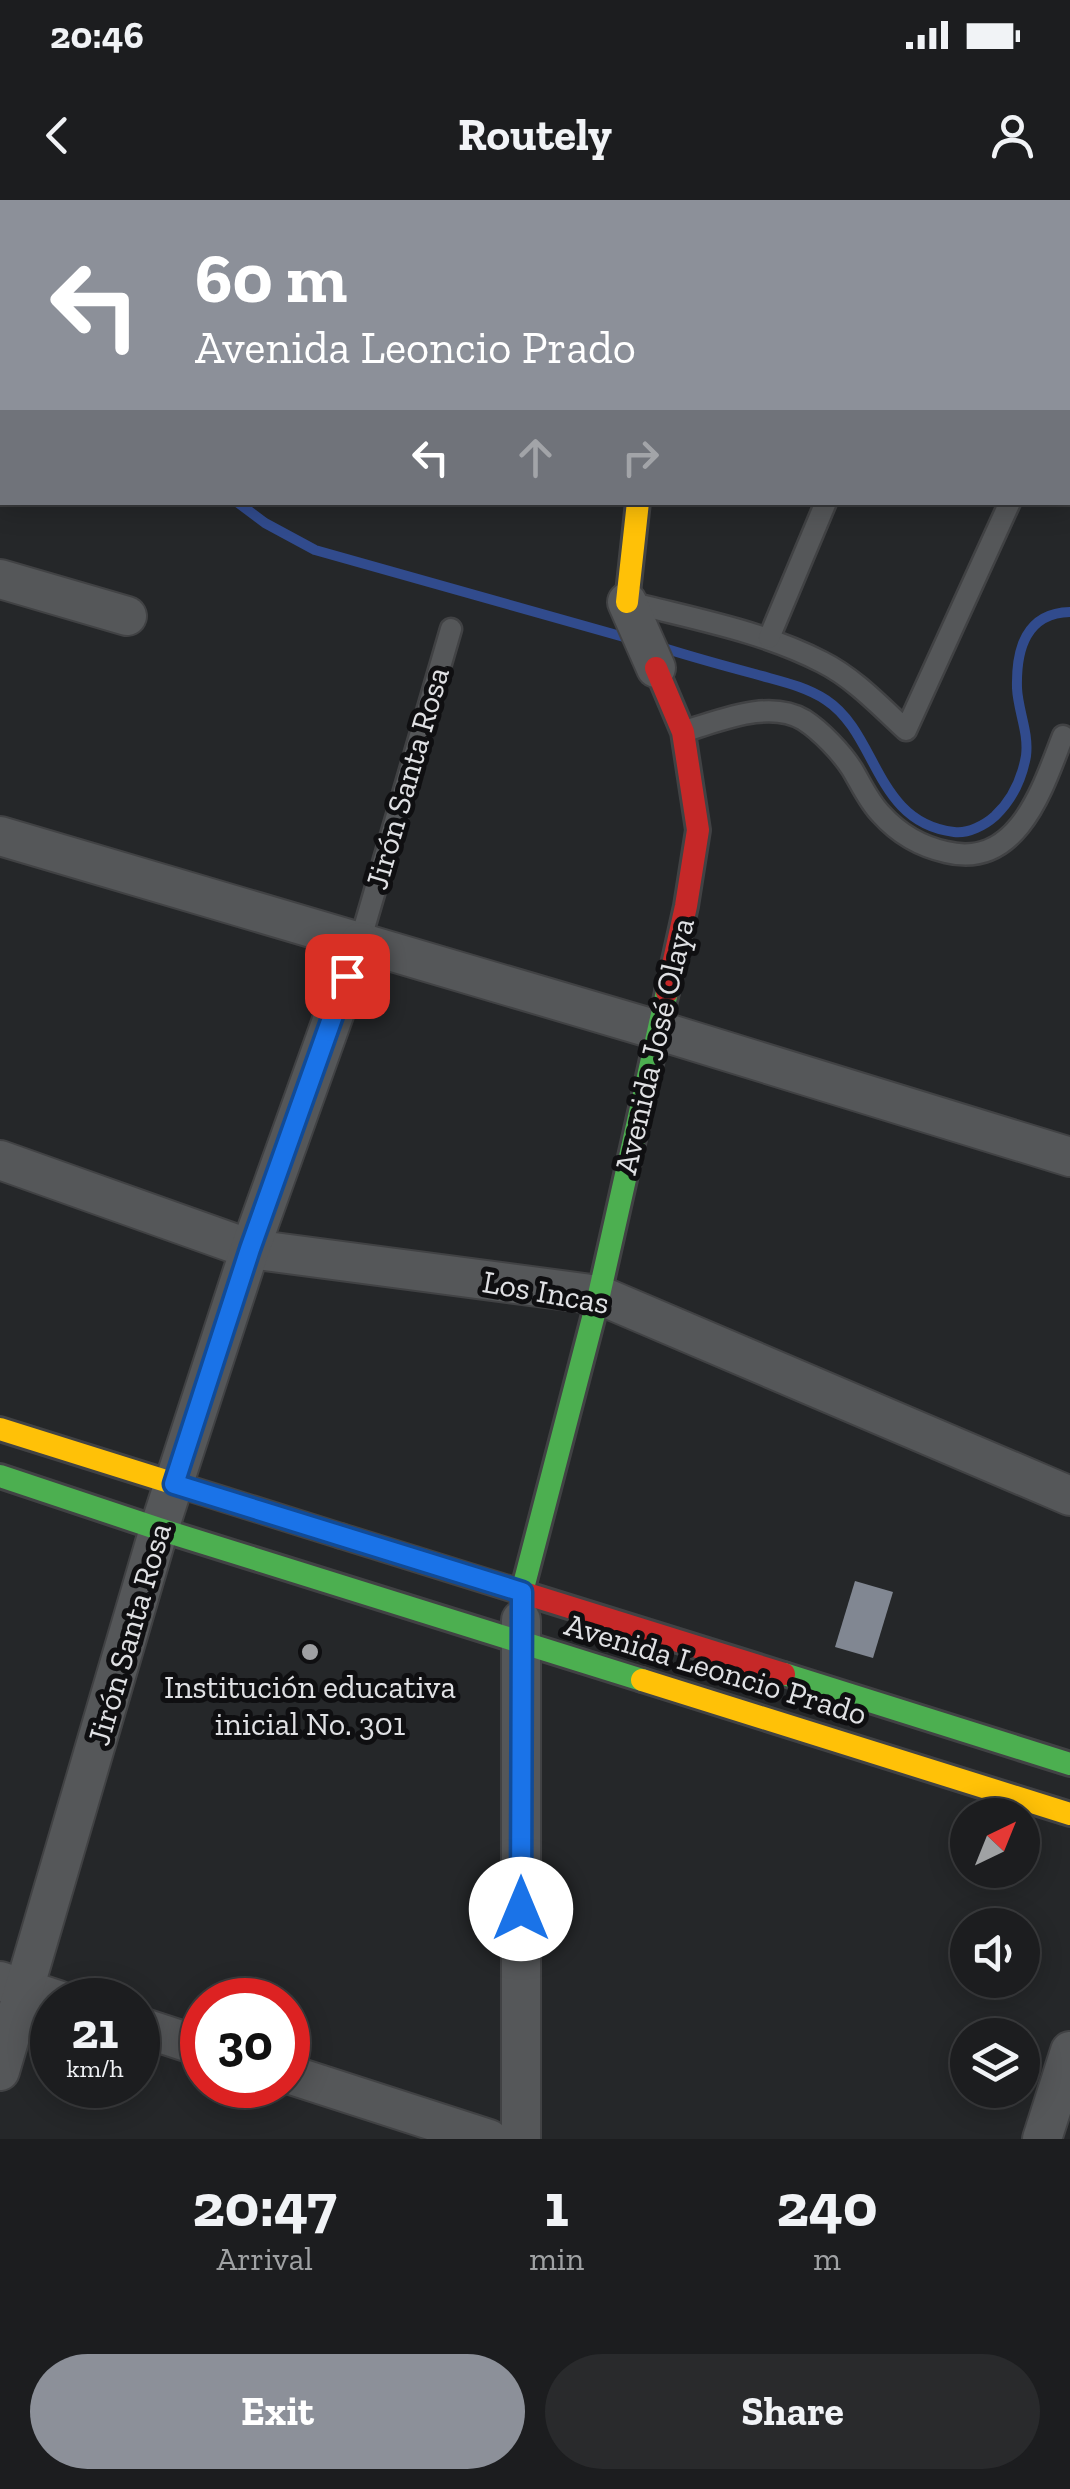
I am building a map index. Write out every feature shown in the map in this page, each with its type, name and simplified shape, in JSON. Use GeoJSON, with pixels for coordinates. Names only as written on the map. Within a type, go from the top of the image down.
{"type":"FeatureCollection","features":[{"type":"Feature","properties":{"kind":"street","name":"Avenida José Olaya"},"geometry":{"type":"LineString","coordinates":[[522,1592],[599,1296],[686,906],[698,830],[683,732],[631,610],[632,543],[638,505]]}},
{"type":"Feature","properties":{"kind":"street"},"geometry":{"type":"LineString","coordinates":[[0,579],[127,616]]}},
{"type":"Feature","properties":{"kind":"street"},"geometry":{"type":"LineString","coordinates":[[0,836],[1070,1156]]}},
{"type":"Feature","properties":{"kind":"street","name":"Jirón Santa Rosa"},"geometry":{"type":"LineString","coordinates":[[0,2071],[28,1990],[159,1529],[250,1249],[360,942]]}},
{"type":"Feature","properties":{"kind":"street","name":"Los Incas"},"geometry":{"type":"LineString","coordinates":[[0,1160],[250,1249],[599,1296],[1070,1496]]}},
{"type":"Feature","properties":{"kind":"street","name":"Avenida Leoncio Prado"},"geometry":{"type":"LineString","coordinates":[[0,1430],[1070,1764]]}},
{"type":"Feature","properties":{"kind":"street","name":"Avenida Leoncio Prado"},"geometry":{"type":"LineString","coordinates":[[0,1476],[1070,1814]]}},
{"type":"Feature","properties":{"kind":"street"},"geometry":{"type":"LineString","coordinates":[[521,2139],[522,1592]]}},
{"type":"Feature","properties":{"kind":"street"},"geometry":{"type":"LineString","coordinates":[[1042,2139],[1070,2051]]}},
{"type":"Feature","properties":{"kind":"street"},"geometry":{"type":"LineString","coordinates":[[310,2081],[489,2139]]}},
{"type":"Feature","properties":{"kind":"lane"},"geometry":{"type":"LineString","coordinates":[[769,638],[825,505]]}},
{"type":"Feature","properties":{"kind":"lane"},"geometry":{"type":"LineString","coordinates":[[631,610],[769,638],[825,663],[864,691],[906,730],[1009,505]]}},
{"type":"Feature","properties":{"kind":"lane","name":"Jirón Santa Rosa"},"geometry":{"type":"LineString","coordinates":[[360,942],[451,628]]}},
{"type":"Feature","properties":{"kind":"lane"},"geometry":{"type":"LineString","coordinates":[[683,732],[748,714],[780,712],[803,720],[848,764],[878,812],[906,838],[959,856],[980,853],[1003,843],[1024,820],[1038,799],[1063,736]]}},
{"type":"Feature","properties":{"kind":"building"},"geometry":{"type":"Polygon","coordinates":[[[855,1581],[893,1592],[873,1658],[835,1647],[855,1581]]]}},
{"type":"Feature","properties":{"kind":"waterway"},"geometry":{"type":"LineString","coordinates":[[241,505],[315,550],[631,639]]}},
{"type":"Feature","properties":{"kind":"waterway"},"geometry":{"type":"LineString","coordinates":[[667,649],[792,684],[826,700],[857,734],[892,795],[908,812],[928,825],[959,832],[991,819],[1015,788],[1027,747],[1017,688],[1022,647],[1043,619],[1070,612]]}},
{"type":"Feature","properties":{"kind":"traffic: fast"},"geometry":{"type":"LineString","coordinates":[[522,1592],[599,1295],[667,992]]}},
{"type":"Feature","properties":{"kind":"traffic: fast"},"geometry":{"type":"LineString","coordinates":[[0,1476],[642,1680]]}},
{"type":"Feature","properties":{"kind":"traffic: fast"},"geometry":{"type":"LineString","coordinates":[[784,1674],[1070,1764]]}},
{"type":"Feature","properties":{"kind":"traffic: slow"},"geometry":{"type":"LineString","coordinates":[[627,602],[638,505]]}},
{"type":"Feature","properties":{"kind":"traffic: slow"},"geometry":{"type":"LineString","coordinates":[[0,1429],[341,1536]]}},
{"type":"Feature","properties":{"kind":"traffic: slow"},"geometry":{"type":"LineString","coordinates":[[642,1680],[1070,1814]]}},
{"type":"Feature","properties":{"kind":"traffic: jam"},"geometry":{"type":"LineString","coordinates":[[656,668],[683,732],[698,830],[667,992]]}},
{"type":"Feature","properties":{"kind":"traffic: jam"},"geometry":{"type":"LineString","coordinates":[[341,1536],[784,1674]]}},
{"type":"Feature","properties":{"kind":"place","name":"Institución educativa inicial No. 301"},"geometry":{"type":"Point","coordinates":[310,1652]}},
{"type":"Feature","properties":{"kind":"route"},"geometry":{"type":"LineString","coordinates":[[347,976],[250,1249],[174,1484],[522,1592],[521,1909]]}}]}
